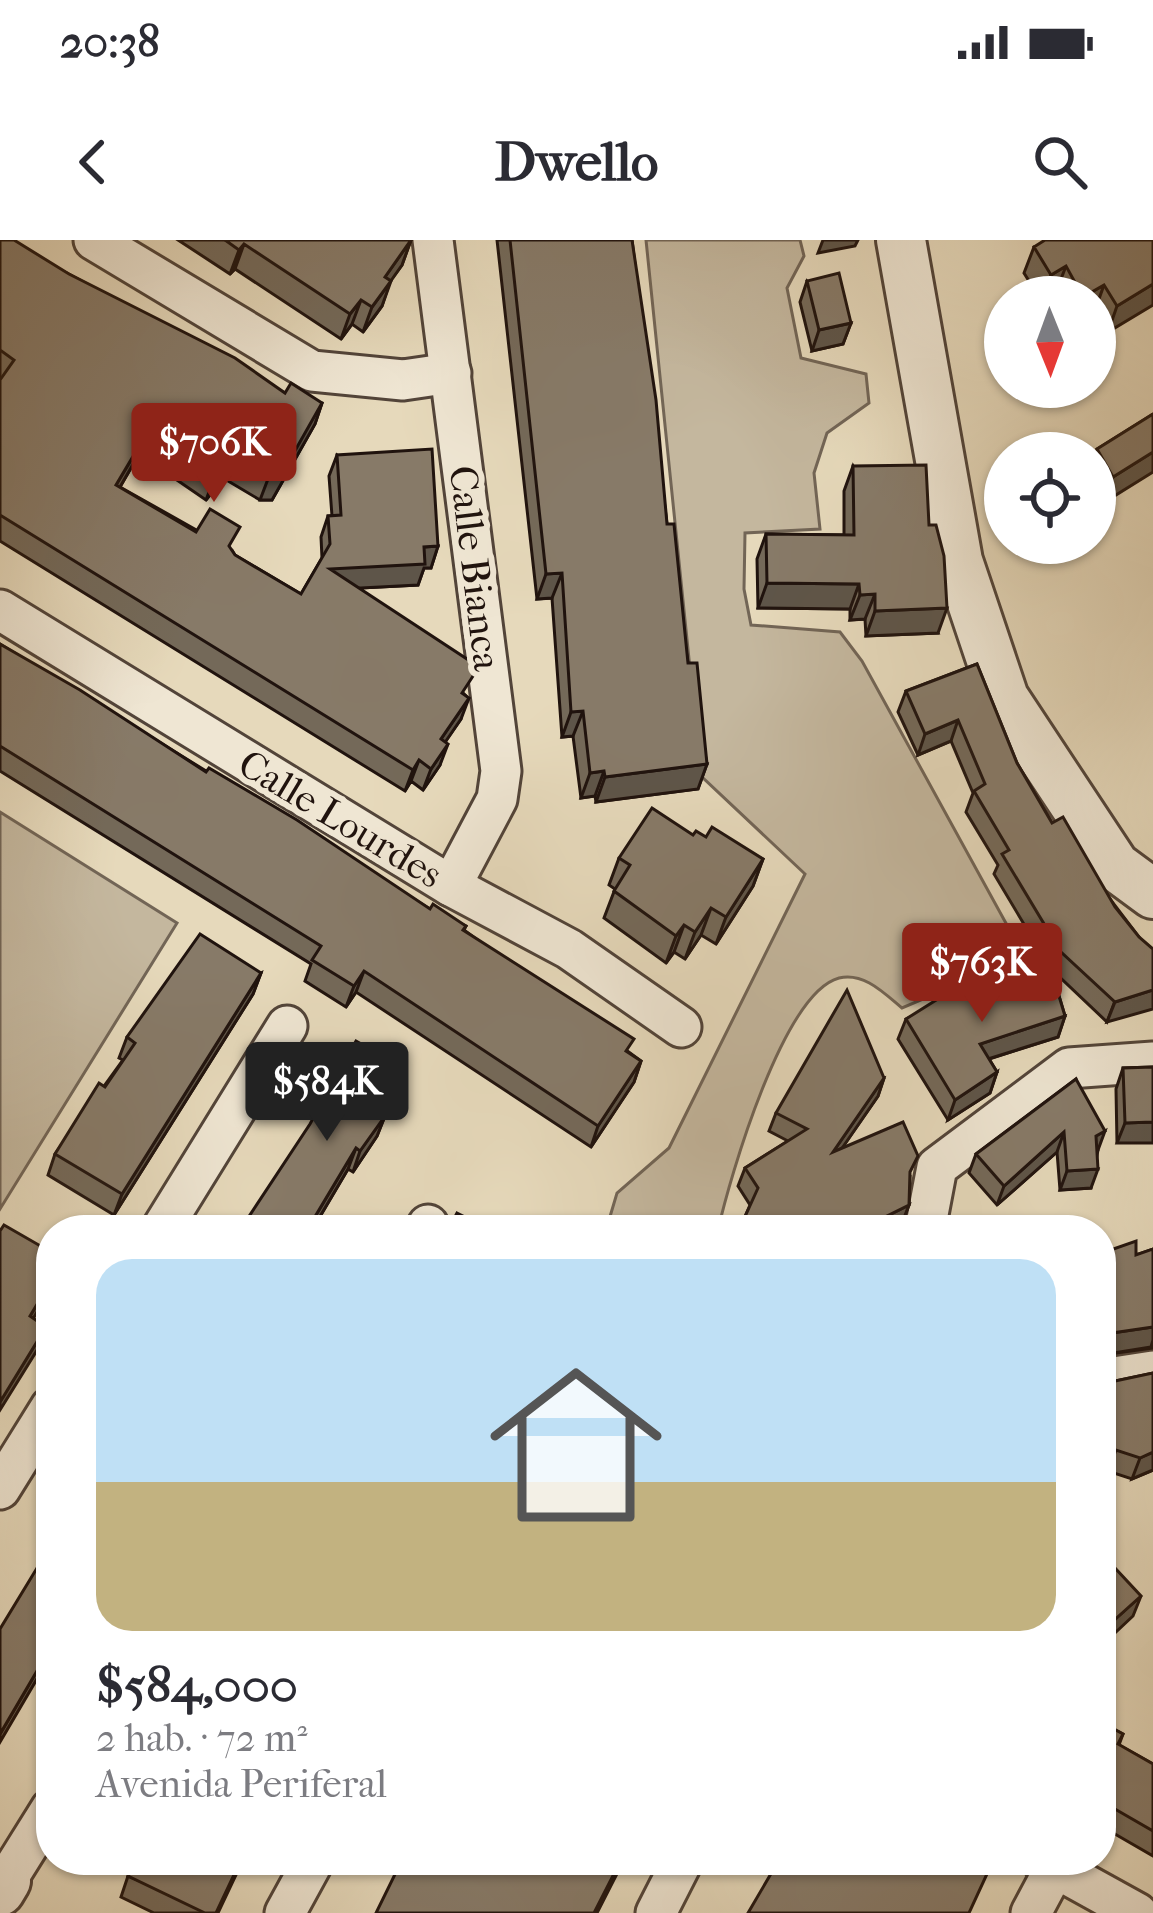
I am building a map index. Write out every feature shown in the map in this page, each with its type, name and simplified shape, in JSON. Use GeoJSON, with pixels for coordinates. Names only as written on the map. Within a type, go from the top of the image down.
{"type":"FeatureCollection","features":[{"type":"Feature","properties":{"kind":"street"},"geometry":{"type":"LineString","coordinates":[[94,240],[313,370],[403,380],[451,373]]}},
{"type":"Feature","properties":{"kind":"street","name":"Calle Bianca"},"geometry":{"type":"LineString","coordinates":[[433,240],[501,771],[497,799],[451,886]]}},
{"type":"Feature","properties":{"kind":"street"},"geometry":{"type":"LineString","coordinates":[[901,240],[958,561],[1004,698],[1115,866],[1153,894]]}},
{"type":"Feature","properties":{"kind":"street","name":"Calle Lourdes"},"geometry":{"type":"LineString","coordinates":[[0,610],[451,886],[569,949],[681,1027]]}},
{"type":"Feature","properties":{"kind":"street"},"geometry":{"type":"LineString","coordinates":[[169,1215],[287,1026]]}},
{"type":"Feature","properties":{"kind":"street"},"geometry":{"type":"LineString","coordinates":[[928,1215],[937,1167],[1069,1069],[1153,1062]]}},
{"type":"Feature","properties":{"kind":"street"},"geometry":{"type":"LineString","coordinates":[[1116,1377],[1153,1372]]}},
{"type":"Feature","properties":{"kind":"street"},"geometry":{"type":"LineString","coordinates":[[0,1490],[36,1431]]}},
{"type":"Feature","properties":{"kind":"street"},"geometry":{"type":"LineString","coordinates":[[2,1883],[36,1832]]}},
{"type":"Feature","properties":{"kind":"street"},"geometry":{"type":"LineString","coordinates":[[285,1913],[306,1875]]}},
{"type":"Feature","properties":{"kind":"street"},"geometry":{"type":"LineString","coordinates":[[656,1913],[675,1875]]}},
{"type":"Feature","properties":{"kind":"street"},"geometry":{"type":"LineString","coordinates":[[1031,1913],[1044,1875]]}},
{"type":"Feature","properties":{"kind":"street"},"geometry":{"type":"LineString","coordinates":[[1068,1875],[1137,1913]]}},
{"type":"Feature","properties":{"kind":"shaded area"},"geometry":{"type":"Polygon","coordinates":[[[646,240],[800,240],[804,256],[787,288],[801,358],[866,374],[869,403],[827,433],[814,473],[820,529],[745,533],[744,589],[751,625],[840,632],[862,661],[1024,956],[902,1008],[857,978],[839,978],[818,991],[779,1050],[747,1131],[722,1215],[610,1215],[617,1193],[669,1148],[805,874],[701,776],[646,240]]]}},
{"type":"Feature","properties":{"kind":"shaded area"},"geometry":{"type":"Polygon","coordinates":[[[0,812],[177,923],[0,1209],[0,812]]]}},
{"type":"Feature","properties":{"kind":"building"},"geometry":{"type":"Polygon","coordinates":[[[0,240],[14,240],[69,274],[235,358],[285,393],[291,383],[322,403],[279,479],[268,479],[230,456],[214,479],[147,433],[116,485],[196,532],[210,509],[240,527],[229,546],[235,555],[301,594],[330,544],[328,516],[341,515],[337,455],[432,449],[438,546],[424,547],[425,564],[330,569],[473,663],[475,673],[462,693],[469,698],[441,739],[448,744],[431,769],[419,760],[413,770],[0,515],[0,380],[14,360],[0,350],[0,240]]]}},
{"type":"Feature","properties":{"kind":"building"},"geometry":{"type":"Polygon","coordinates":[[[225,240],[411,240],[385,277],[391,281],[372,307],[361,300],[350,314],[244,244],[239,250],[225,240]]]}},
{"type":"Feature","properties":{"kind":"building"},"geometry":{"type":"Polygon","coordinates":[[[510,240],[632,240],[656,400],[667,524],[674,524],[688,663],[697,663],[707,764],[605,777],[604,771],[590,773],[583,711],[571,712],[562,573],[546,574],[510,240]]]}},
{"type":"Feature","properties":{"kind":"building"},"geometry":{"type":"Polygon","coordinates":[[[1045,240],[1153,240],[1153,284],[1117,306],[1116,276],[1071,276],[1066,266],[1051,275],[1034,247],[1045,240]]]}},
{"type":"Feature","properties":{"kind":"building"},"geometry":{"type":"Polygon","coordinates":[[[839,273],[851,323],[819,330],[807,281],[839,273]]]}},
{"type":"Feature","properties":{"kind":"building"},"geometry":{"type":"Polygon","coordinates":[[[1153,414],[1153,452],[1116,475],[1116,437],[1153,414]]]}},
{"type":"Feature","properties":{"kind":"building"},"geometry":{"type":"Polygon","coordinates":[[[926,465],[929,525],[936,525],[944,556],[947,608],[875,611],[875,594],[860,595],[859,584],[767,583],[766,534],[854,535],[853,466],[926,465]]]}},
{"type":"Feature","properties":{"kind":"building"},"geometry":{"type":"Polygon","coordinates":[[[0,644],[206,772],[209,768],[297,820],[430,909],[433,904],[466,926],[463,930],[634,1039],[626,1051],[641,1061],[598,1126],[364,971],[354,986],[312,960],[321,946],[0,746],[0,644]]]}},
{"type":"Feature","properties":{"kind":"building"},"geometry":{"type":"Polygon","coordinates":[[[977,664],[1017,763],[1052,823],[1063,817],[1115,907],[1153,949],[1153,990],[1115,1002],[1061,952],[1002,854],[1009,850],[974,791],[985,784],[958,720],[925,734],[906,691],[977,664]]]}},
{"type":"Feature","properties":{"kind":"building"},"geometry":{"type":"Polygon","coordinates":[[[652,808],[693,835],[696,831],[706,837],[712,827],[763,859],[726,917],[711,908],[695,932],[684,925],[676,936],[614,891],[630,865],[619,858],[652,808]]]}},
{"type":"Feature","properties":{"kind":"building"},"geometry":{"type":"Polygon","coordinates":[[[200,934],[261,973],[122,1194],[55,1154],[99,1083],[105,1087],[135,1043],[127,1037],[200,934]]]}},
{"type":"Feature","properties":{"kind":"building"},"geometry":{"type":"Polygon","coordinates":[[[1050,966],[1065,1016],[980,1044],[997,1072],[955,1100],[906,1019],[949,992],[951,997],[1050,966]]]}},
{"type":"Feature","properties":{"kind":"building"},"geometry":{"type":"Polygon","coordinates":[[[847,990],[884,1078],[833,1152],[903,1122],[918,1156],[910,1172],[909,1205],[889,1215],[746,1215],[758,1188],[745,1168],[807,1129],[776,1113],[847,990]]]}},
{"type":"Feature","properties":{"kind":"building"},"geometry":{"type":"Polygon","coordinates":[[[356,1041],[400,1066],[376,1109],[385,1116],[360,1151],[356,1148],[316,1215],[250,1215],[310,1124],[356,1041]]]}},
{"type":"Feature","properties":{"kind":"building"},"geometry":{"type":"Polygon","coordinates":[[[1153,1067],[1153,1122],[1125,1123],[1123,1068],[1153,1067]]]}},
{"type":"Feature","properties":{"kind":"building"},"geometry":{"type":"Polygon","coordinates":[[[1076,1079],[1105,1131],[1096,1136],[1098,1169],[1067,1171],[1064,1132],[1004,1186],[976,1154],[1076,1079]]]}},
{"type":"Feature","properties":{"kind":"building"},"geometry":{"type":"Polygon","coordinates":[[[4,1225],[36,1243],[36,1306],[30,1316],[36,1320],[36,1343],[0,1402],[0,1231],[4,1225]]]}},
{"type":"Feature","properties":{"kind":"building"},"geometry":{"type":"Polygon","coordinates":[[[1136,1241],[1136,1255],[1153,1249],[1153,1327],[1116,1332],[1116,1248],[1136,1241]]]}},
{"type":"Feature","properties":{"kind":"building"},"geometry":{"type":"Polygon","coordinates":[[[1153,1373],[1153,1452],[1140,1458],[1116,1450],[1116,1381],[1153,1373]]]}},
{"type":"Feature","properties":{"kind":"building"},"geometry":{"type":"Polygon","coordinates":[[[1116,1569],[1141,1596],[1116,1618],[1116,1569]]]}},
{"type":"Feature","properties":{"kind":"building"},"geometry":{"type":"Polygon","coordinates":[[[36,1570],[36,1673],[0,1734],[0,1629],[36,1570]]]}},
{"type":"Feature","properties":{"kind":"building"},"geometry":{"type":"Polygon","coordinates":[[[1116,1730],[1123,1734],[1118,1744],[1153,1764],[1153,1831],[1116,1810],[1116,1730]]]}},
{"type":"Feature","properties":{"kind":"building"},"geometry":{"type":"Polygon","coordinates":[[[234,1875],[216,1913],[205,1913],[128,1876],[234,1875]]]}},
{"type":"Feature","properties":{"kind":"building"},"geometry":{"type":"Polygon","coordinates":[[[395,1875],[613,1875],[594,1913],[376,1913],[395,1875]]]}},
{"type":"Feature","properties":{"kind":"building"},"geometry":{"type":"Polygon","coordinates":[[[770,1875],[987,1875],[969,1913],[748,1913],[770,1875]]]}}]}
